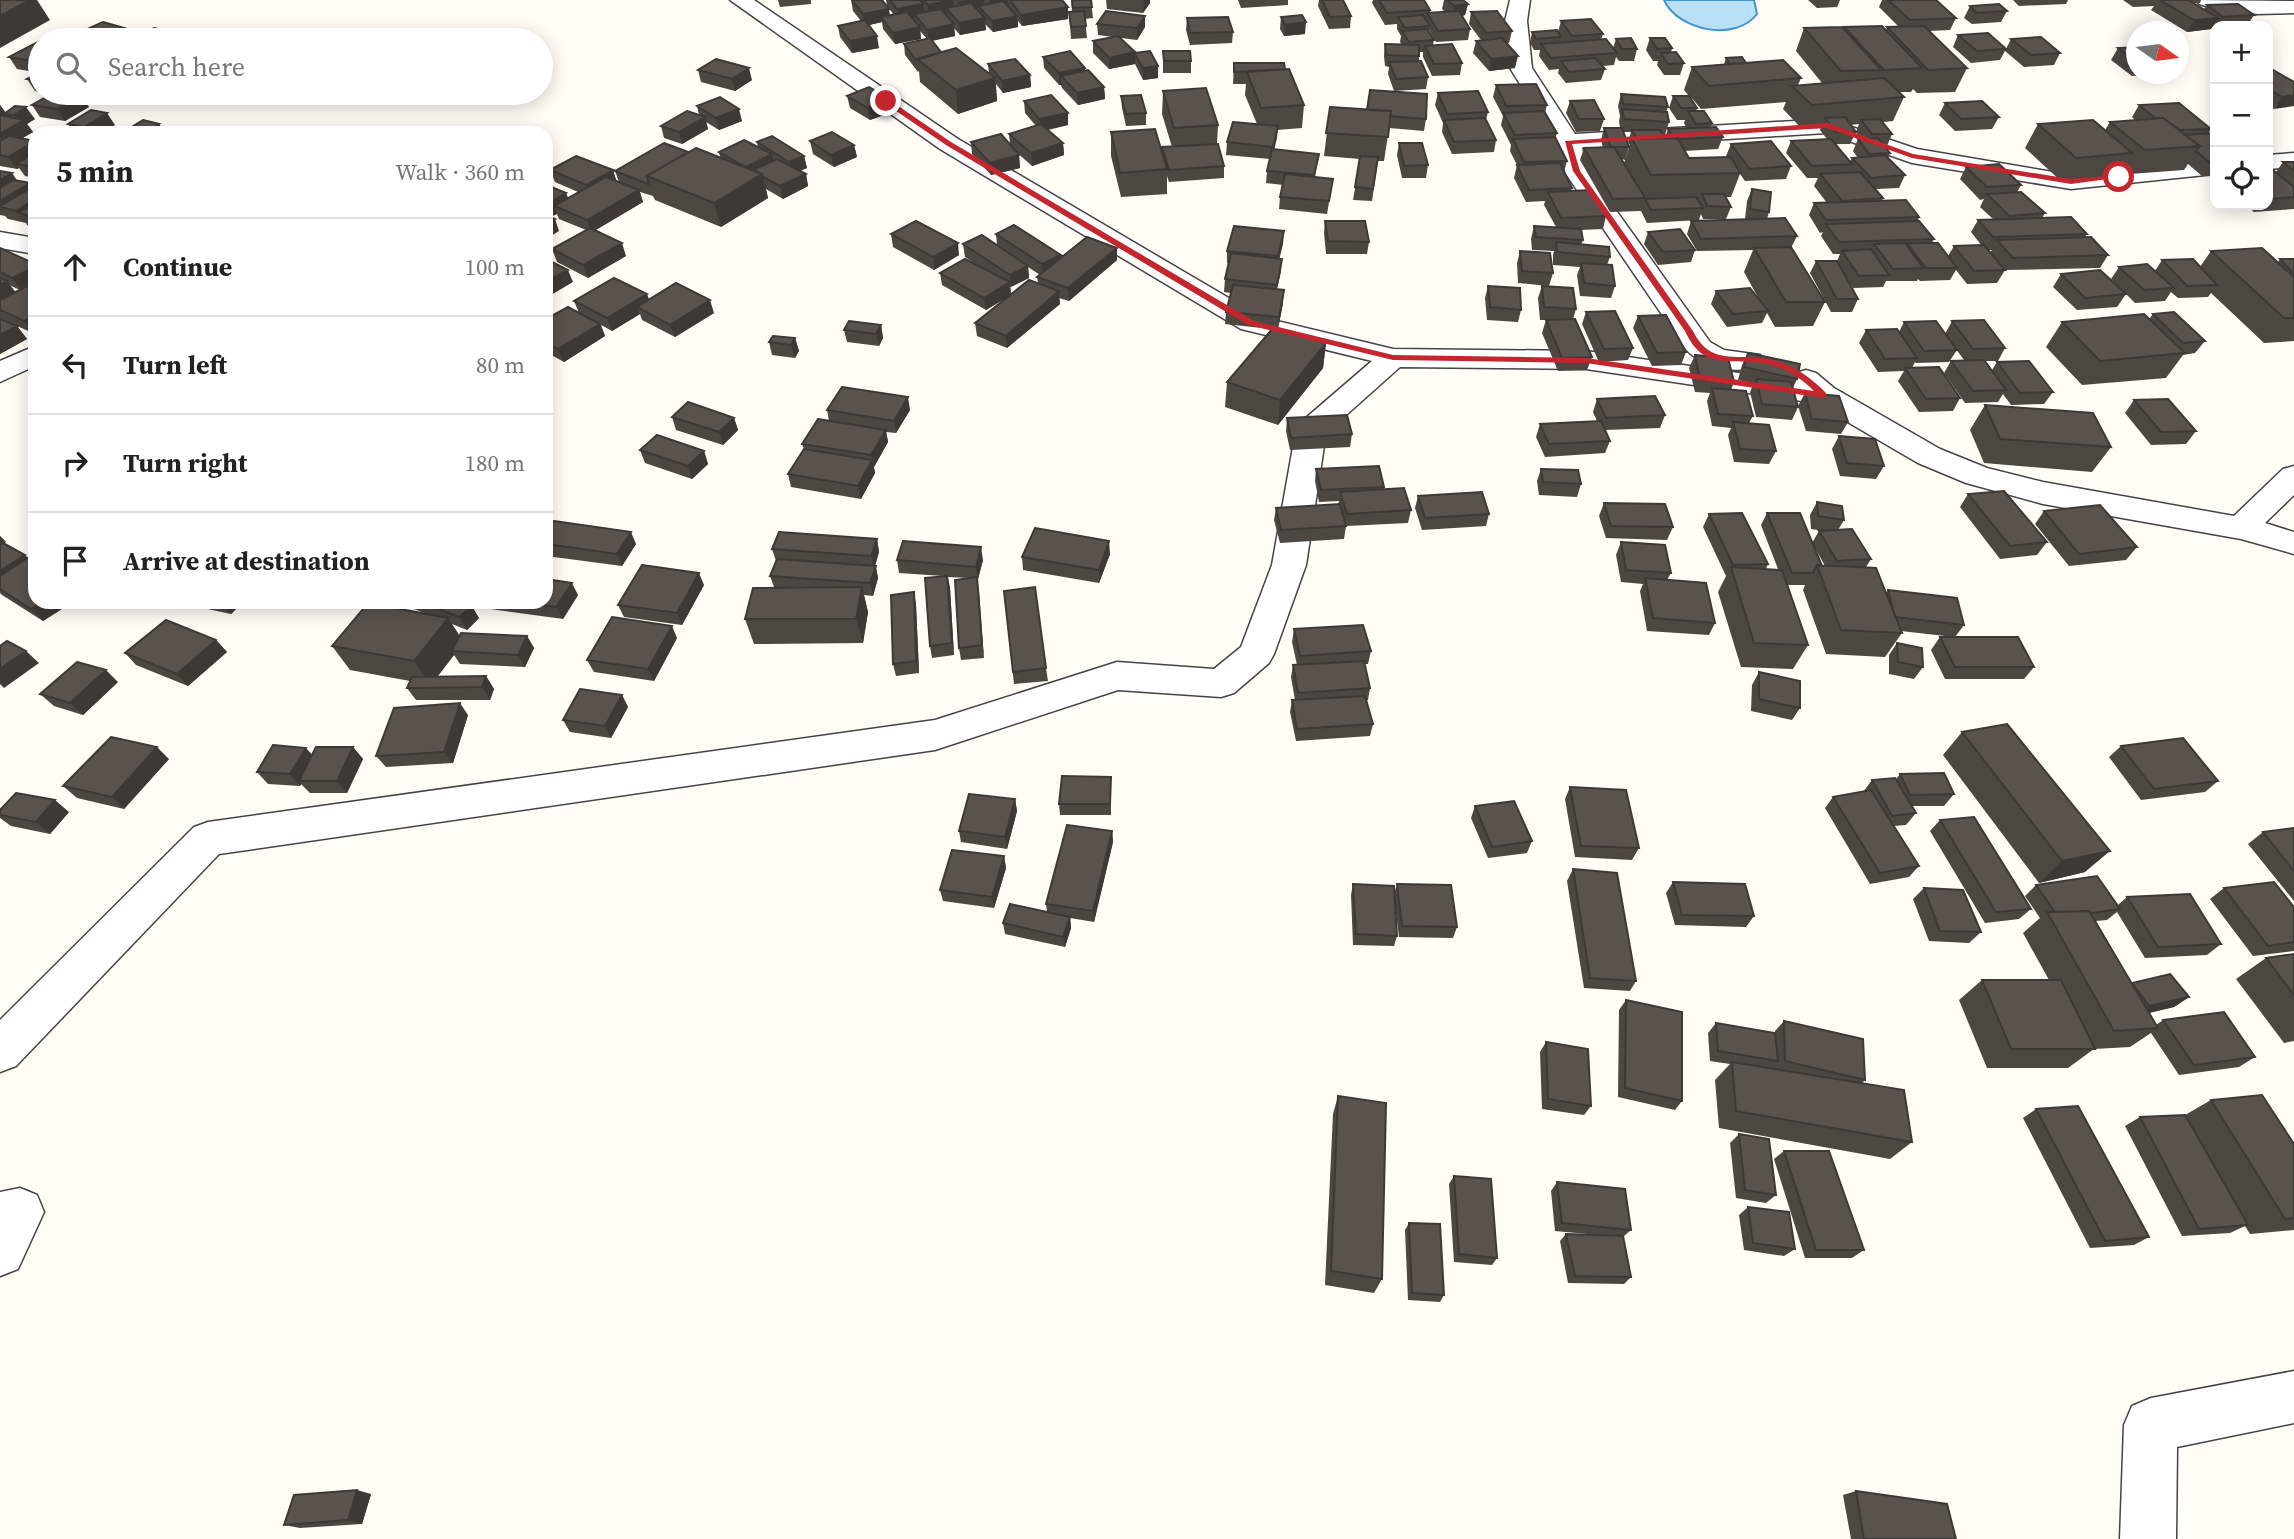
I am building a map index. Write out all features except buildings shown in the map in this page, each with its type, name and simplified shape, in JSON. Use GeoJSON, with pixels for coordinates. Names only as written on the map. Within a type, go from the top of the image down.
{"type":"FeatureCollection","features":[{"type":"Feature","properties":{"kind":"street"},"geometry":{"type":"LineString","coordinates":[[740,0],[949,144],[1251,323],[1393,358],[1586,360],[1823,395]]}},
{"type":"Feature","properties":{"kind":"street"},"geometry":{"type":"LineString","coordinates":[[1520,0],[1516,21],[1521,68],[1568,142],[1576,171],[1689,331],[1697,347],[1714,357],[1773,362],[1805,377],[1823,395],[1929,456],[1976,475],[2043,493],[2241,528],[2294,542]]}},
{"type":"Feature","properties":{"kind":"street"},"geometry":{"type":"LineString","coordinates":[[2206,0],[2257,8],[2294,20]]}},
{"type":"Feature","properties":{"kind":"street"},"geometry":{"type":"LineString","coordinates":[[2257,8],[2294,7]]}},
{"type":"Feature","properties":{"kind":"street"},"geometry":{"type":"LineString","coordinates":[[1568,142],[1828,125],[1912,156],[2071,182],[2210,168]]}},
{"type":"Feature","properties":{"kind":"street"},"geometry":{"type":"LineString","coordinates":[[2273,162],[2294,160]]}},
{"type":"Feature","properties":{"kind":"street"},"geometry":{"type":"LineString","coordinates":[[0,240],[28,245]]}},
{"type":"Feature","properties":{"kind":"street"},"geometry":{"type":"LineString","coordinates":[[0,1051],[208,839],[935,735],[1117,676],[1221,683],[1256,653],[1289,565],[1311,430],[1393,358]]}},
{"type":"Feature","properties":{"kind":"street"},"geometry":{"type":"LineString","coordinates":[[0,373],[28,359]]}},
{"type":"Feature","properties":{"kind":"street"},"geometry":{"type":"LineString","coordinates":[[2241,528],[2294,475]]}},
{"type":"Feature","properties":{"kind":"street"},"geometry":{"type":"LineString","coordinates":[[0,1216],[20,1212],[0,1251]]}},
{"type":"Feature","properties":{"kind":"street"},"geometry":{"type":"LineString","coordinates":[[2148,1539],[2151,1425],[2294,1397]]}},
{"type":"Feature","properties":{"kind":"water"},"geometry":{"type":"Polygon","coordinates":[[[1664,0],[1754,0],[1757,14],[1748,23],[1736,28],[1708,29],[1681,19],[1671,11],[1664,0]]]}},
{"type":"Feature","properties":{"kind":"route"},"geometry":{"type":"LineString","coordinates":[[886,101],[949,144],[1251,323],[1393,358],[1586,360],[1823,395],[1805,377],[1773,362],[1714,357],[1697,347],[1689,331],[1576,171],[1568,142],[1828,125],[1912,156],[2071,182],[2119,177]]}}]}
